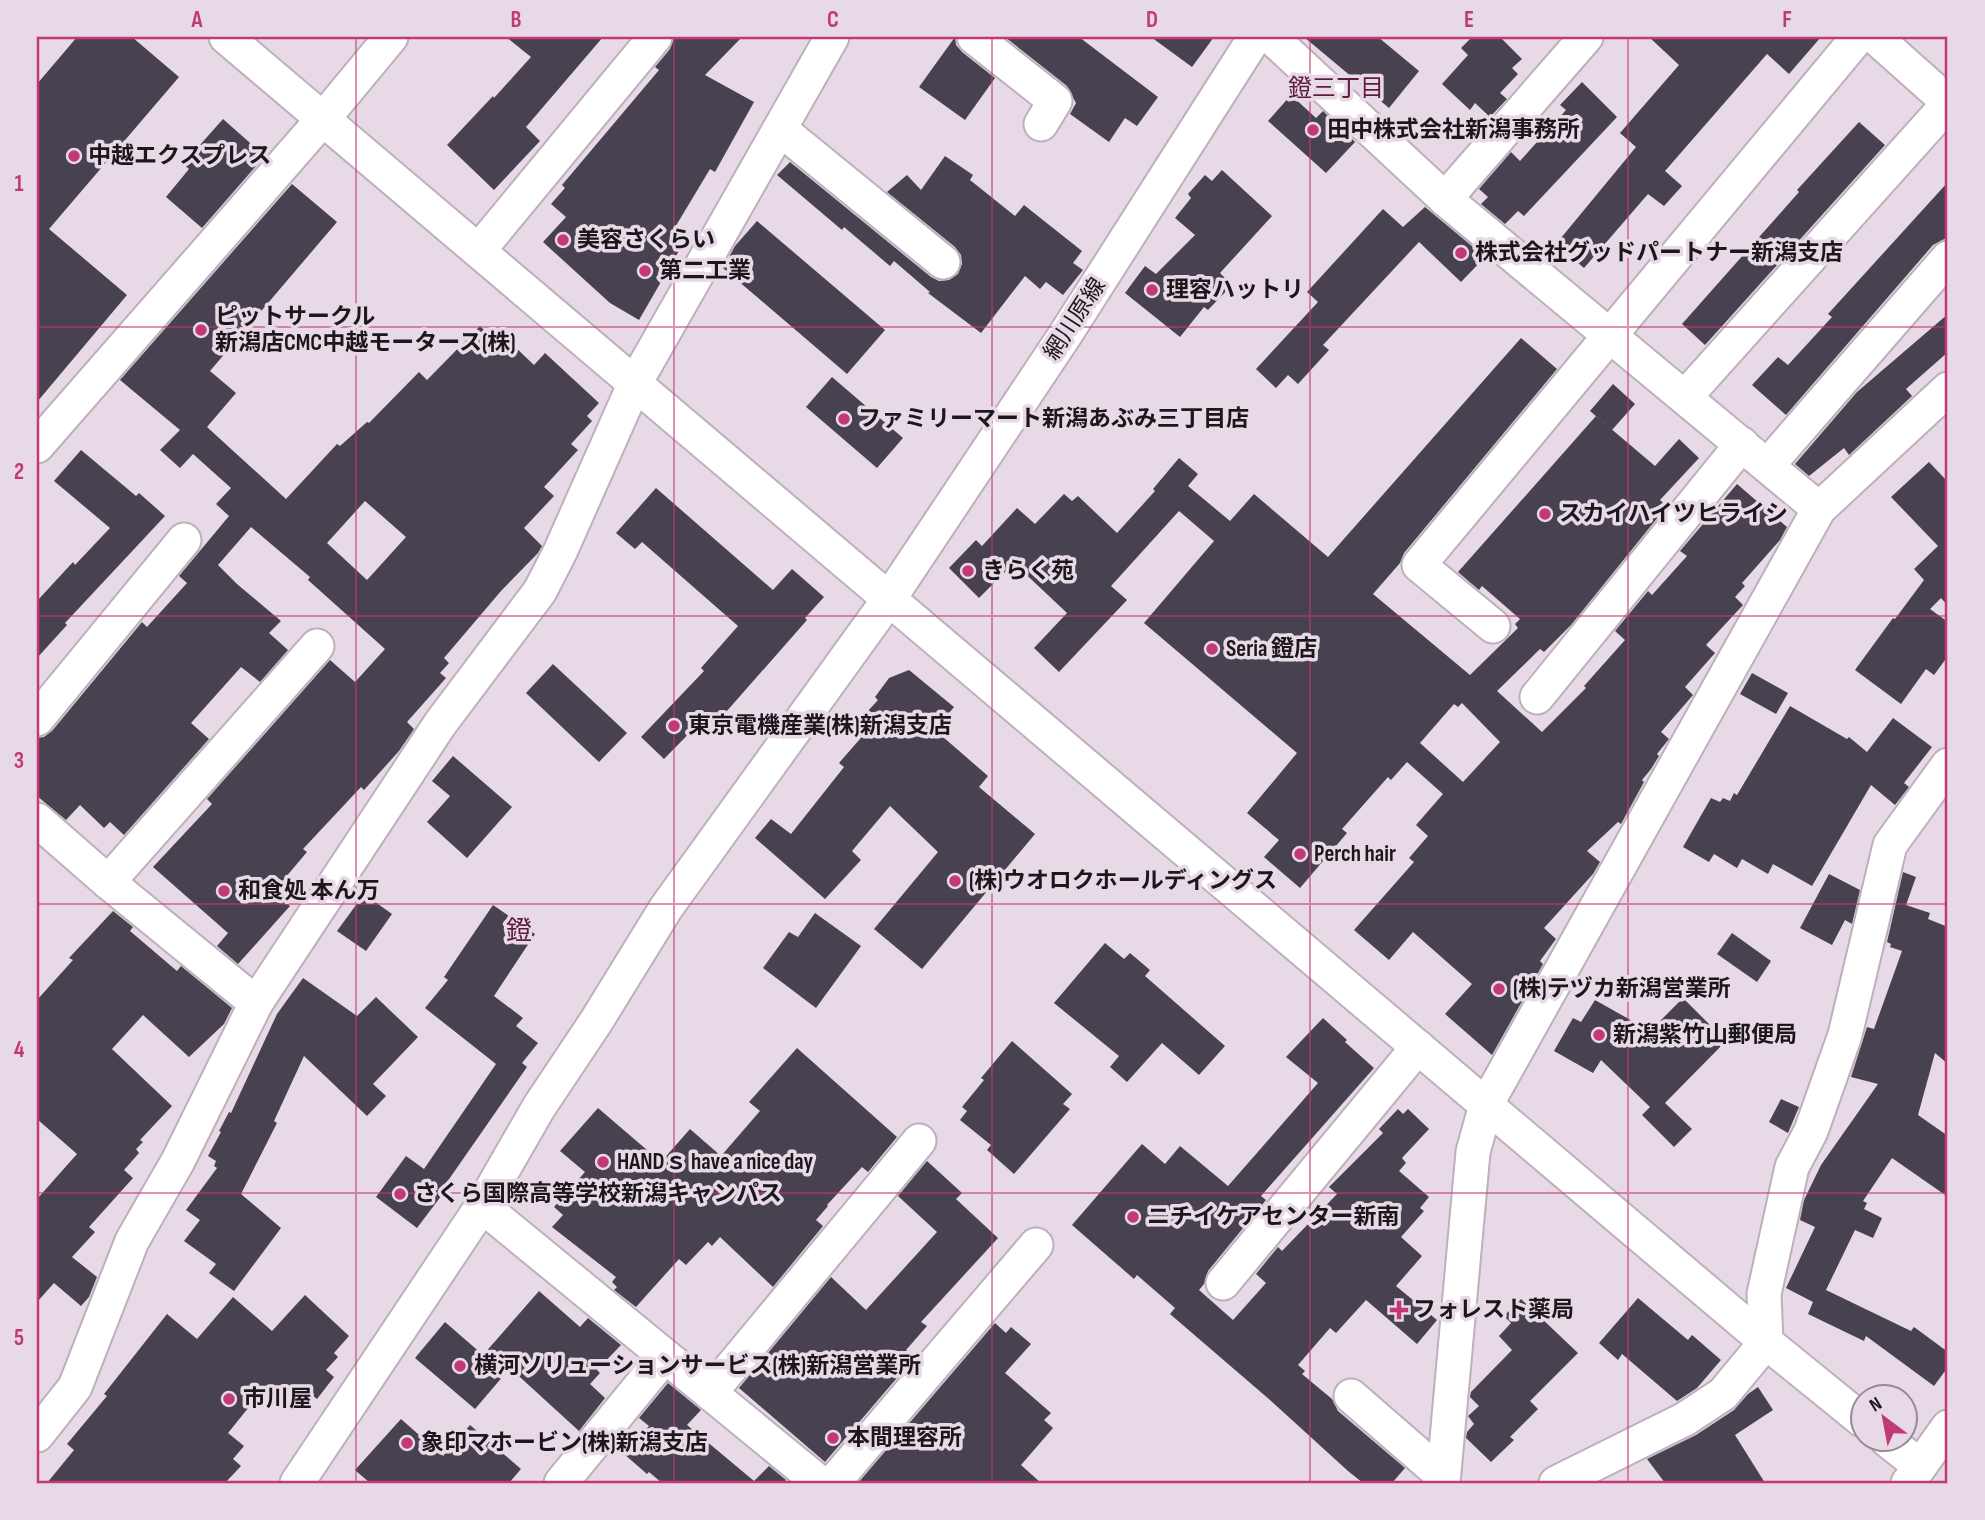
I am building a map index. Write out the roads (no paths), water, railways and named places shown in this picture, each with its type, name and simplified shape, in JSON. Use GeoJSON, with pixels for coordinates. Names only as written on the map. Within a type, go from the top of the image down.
{"type":"FeatureCollection","features":[{"type":"Feature","properties":{"kind":"street"},"geometry":{"type":"LineString","coordinates":[[226,37],[1766,1342],[1848,1408]]}},
{"type":"Feature","properties":{"kind":"street"},"geometry":{"type":"LineString","coordinates":[[37,446],[323,118],[390,37]]}},
{"type":"Feature","properties":{"kind":"street"},"geometry":{"type":"LineString","coordinates":[[478,250],[655,37]]}},
{"type":"Feature","properties":{"kind":"street"},"geometry":{"type":"LineString","coordinates":[[37,1435],[75,1387],[132,1241],[178,1161],[256,1003],[440,724],[540,591],[635,383],[832,37]]}},
{"type":"Feature","properties":{"kind":"street"},"geometry":{"type":"LineString","coordinates":[[974,37],[1055,102],[1041,124]]}},
{"type":"Feature","properties":{"kind":"street","name":"網川原線"},"geometry":{"type":"LineString","coordinates":[[297,1483],[482,1206],[539,1107],[666,908],[889,598],[1065,335],[1255,37]]}},
{"type":"Feature","properties":{"kind":"street"},"geometry":{"type":"LineString","coordinates":[[1271,37],[1445,199],[1819,509]]}},
{"type":"Feature","properties":{"kind":"street"},"geometry":{"type":"LineString","coordinates":[[1445,199],[1586,37]]}},
{"type":"Feature","properties":{"kind":"street"},"geometry":{"type":"LineString","coordinates":[[1493,626],[1419,565],[1858,37]]}},
{"type":"Feature","properties":{"kind":"street"},"geometry":{"type":"LineString","coordinates":[[1685,397],[1948,103],[1875,37]]}},
{"type":"Feature","properties":{"kind":"street"},"geometry":{"type":"LineString","coordinates":[[780,129],[943,262]]}},
{"type":"Feature","properties":{"kind":"street"},"geometry":{"type":"LineString","coordinates":[[1768,465],[1948,258]]}},
{"type":"Feature","properties":{"kind":"street"},"geometry":{"type":"LineString","coordinates":[[1443,1480],[1473,1152],[1486,1105],[1819,509],[1944,401]]}},
{"type":"Feature","properties":{"kind":"street"},"geometry":{"type":"LineString","coordinates":[[1537,697],[1742,444]]}},
{"type":"Feature","properties":{"kind":"street"},"geometry":{"type":"LineString","coordinates":[[37,719],[184,540]]}},
{"type":"Feature","properties":{"kind":"street"},"geometry":{"type":"LineString","coordinates":[[108,882],[317,646]]}},
{"type":"Feature","properties":{"kind":"street"},"geometry":{"type":"LineString","coordinates":[[1556,1483],[1695,1413],[1723,1394],[1766,1342],[1764,1294],[1792,1167],[1811,1131],[1846,1035],[1890,845],[1948,765]]}},
{"type":"Feature","properties":{"kind":"street"},"geometry":{"type":"LineString","coordinates":[[37,820],[256,1003]]}},
{"type":"Feature","properties":{"kind":"street"},"geometry":{"type":"LineString","coordinates":[[1223,1283],[1418,1047]]}},
{"type":"Feature","properties":{"kind":"street"},"geometry":{"type":"LineString","coordinates":[[710,1393],[919,1141]]}},
{"type":"Feature","properties":{"kind":"street"},"geometry":{"type":"LineString","coordinates":[[482,1206],[820,1483]]}},
{"type":"Feature","properties":{"kind":"street"},"geometry":{"type":"LineString","coordinates":[[833,1483],[1036,1245]]}},
{"type":"Feature","properties":{"kind":"street"},"geometry":{"type":"LineString","coordinates":[[562,1483],[665,1356]]}},
{"type":"Feature","properties":{"kind":"street"},"geometry":{"type":"LineString","coordinates":[[1350,1396],[1443,1480]]}},
{"type":"Feature","properties":{"kind":"street"},"geometry":{"type":"LineString","coordinates":[[1897,1454],[1914,1475],[1948,1427]]}},
{"type":"Feature","properties":{"kind":"place","name":"田中株式会社新潟事務所"},"geometry":{"type":"Point","coordinates":[1313,130]}},
{"type":"Feature","properties":{"kind":"place","name":"中越エクスプレス"},"geometry":{"type":"Point","coordinates":[74,156]}},
{"type":"Feature","properties":{"kind":"place","name":"美容さくらい"},"geometry":{"type":"Point","coordinates":[563,240]}},
{"type":"Feature","properties":{"kind":"place","name":"株式会社グッドパートナー新潟支店"},"geometry":{"type":"Point","coordinates":[1461,253]}},
{"type":"Feature","properties":{"kind":"place","name":"第二工業"},"geometry":{"type":"Point","coordinates":[645,271]}},
{"type":"Feature","properties":{"kind":"place","name":"理容ハットリ"},"geometry":{"type":"Point","coordinates":[1152,290]}},
{"type":"Feature","properties":{"kind":"place","name":"ピットサークル 新潟店CMC中越モータース(株)"},"geometry":{"type":"Point","coordinates":[201,330]}},
{"type":"Feature","properties":{"kind":"place","name":"ファミリーマート新潟あぶみ三丁目店"},"geometry":{"type":"Point","coordinates":[844,419]}},
{"type":"Feature","properties":{"kind":"place","name":"スカイハイツヒライシ"},"geometry":{"type":"Point","coordinates":[1545,514]}},
{"type":"Feature","properties":{"kind":"place","name":"きらく苑"},"geometry":{"type":"Point","coordinates":[968,571]}},
{"type":"Feature","properties":{"kind":"place","name":"Seria 鐙店"},"geometry":{"type":"Point","coordinates":[1212,649]}},
{"type":"Feature","properties":{"kind":"place","name":"東京電機産業(株)新潟支店"},"geometry":{"type":"Point","coordinates":[674,726]}},
{"type":"Feature","properties":{"kind":"place","name":"Perch hair"},"geometry":{"type":"Point","coordinates":[1300,854]}},
{"type":"Feature","properties":{"kind":"place","name":"(株)ウオロクホールディングス"},"geometry":{"type":"Point","coordinates":[955,881]}},
{"type":"Feature","properties":{"kind":"place","name":"和食処 本ん万"},"geometry":{"type":"Point","coordinates":[224,891]}},
{"type":"Feature","properties":{"kind":"place","name":"(株)テヅカ新潟営業所"},"geometry":{"type":"Point","coordinates":[1499,989]}},
{"type":"Feature","properties":{"kind":"place","name":"新潟紫竹山郵便局"},"geometry":{"type":"Point","coordinates":[1599,1035]}},
{"type":"Feature","properties":{"kind":"place","name":"HANDｓ have a nice day"},"geometry":{"type":"Point","coordinates":[603,1162]}},
{"type":"Feature","properties":{"kind":"place","name":"さくら国際高等学校新潟キャンパス"},"geometry":{"type":"Point","coordinates":[400,1194]}},
{"type":"Feature","properties":{"kind":"place","name":"ニチイケアセンター新南"},"geometry":{"type":"Point","coordinates":[1133,1217]}},
{"type":"Feature","properties":{"kind":"place","name":"フォレスト薬局"},"geometry":{"type":"Point","coordinates":[1399,1310]}},
{"type":"Feature","properties":{"kind":"place","name":"横河ソリューションサービス(株)新潟営業所"},"geometry":{"type":"Point","coordinates":[460,1366]}},
{"type":"Feature","properties":{"kind":"place","name":"市川屋"},"geometry":{"type":"Point","coordinates":[229,1399]}},
{"type":"Feature","properties":{"kind":"place","name":"本間理容所"},"geometry":{"type":"Point","coordinates":[833,1438]}},
{"type":"Feature","properties":{"kind":"place","name":"象印マホービン(株)新潟支店"},"geometry":{"type":"Point","coordinates":[407,1443]}},
{"type":"Feature","properties":{"kind":"district","name":"鐙三丁目"},"geometry":{"type":"Point","coordinates":[1336,88]}},
{"type":"Feature","properties":{"kind":"district","name":"鐙"},"geometry":{"type":"Point","coordinates":[519,931]}}]}
